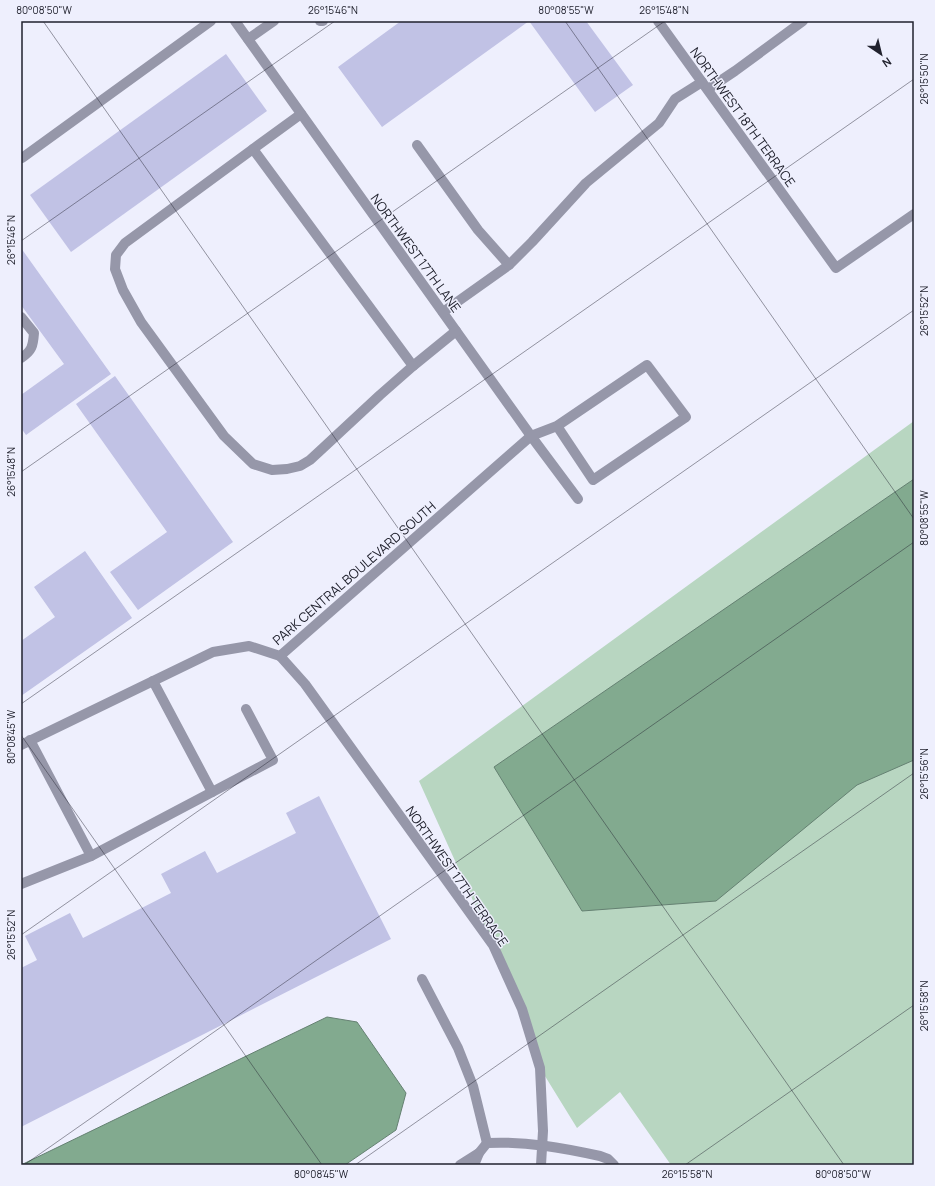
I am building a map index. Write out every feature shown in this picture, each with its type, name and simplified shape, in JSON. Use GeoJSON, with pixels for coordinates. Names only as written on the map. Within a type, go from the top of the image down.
{"type":"FeatureCollection","features":[{"type":"Feature","properties":{"kind":"street"},"geometry":{"type":"LineString","coordinates":[[22,158],[211,21]]}},
{"type":"Feature","properties":{"kind":"street","name":"NORTHWEST 17TH LANE"},"geometry":{"type":"LineString","coordinates":[[235,21],[531,436],[578,499]]}},
{"type":"Feature","properties":{"kind":"street"},"geometry":{"type":"LineString","coordinates":[[248,39],[274,21]]}},
{"type":"Feature","properties":{"kind":"street","name":"NORTHWEST 18TH TERRACE"},"geometry":{"type":"LineString","coordinates":[[658,21],[836,268],[914,214]]}},
{"type":"Feature","properties":{"kind":"street"},"geometry":{"type":"LineString","coordinates":[[443,312],[509,265],[586,183],[659,123],[675,99],[735,71],[803,21]]}},
{"type":"Feature","properties":{"kind":"street"},"geometry":{"type":"LineString","coordinates":[[301,114],[125,243],[116,255],[115,269],[123,290],[141,322],[224,436],[254,464],[272,470],[300,466],[310,460],[380,395],[456,331]]}},
{"type":"Feature","properties":{"kind":"street"},"geometry":{"type":"LineString","coordinates":[[417,145],[478,230],[509,265]]}},
{"type":"Feature","properties":{"kind":"street"},"geometry":{"type":"LineString","coordinates":[[253,149],[413,366]]}},
{"type":"Feature","properties":{"kind":"street"},"geometry":{"type":"LineString","coordinates":[[21,317],[34,333],[33,346],[27,354],[21,358]]}},
{"type":"Feature","properties":{"kind":"street"},"geometry":{"type":"LineString","coordinates":[[531,436],[557,426],[647,365],[686,417],[592,480],[557,426]]}},
{"type":"Feature","properties":{"kind":"street","name":"PARK CENTRAL BOULEVARD SOUTH"},"geometry":{"type":"LineString","coordinates":[[26,743],[214,652],[249,646],[280,656],[531,436]]}},
{"type":"Feature","properties":{"kind":"street","name":"NORTHWEST 17TH TERRACE"},"geometry":{"type":"LineString","coordinates":[[280,656],[305,684],[493,945],[522,1008],[540,1068],[543,1131],[541,1165]]}},
{"type":"Feature","properties":{"kind":"street"},"geometry":{"type":"LineString","coordinates":[[153,681],[212,792]]}},
{"type":"Feature","properties":{"kind":"street"},"geometry":{"type":"LineString","coordinates":[[21,884],[91,856],[273,760],[246,709]]}},
{"type":"Feature","properties":{"kind":"street"},"geometry":{"type":"LineString","coordinates":[[26,743],[91,856]]}},
{"type":"Feature","properties":{"kind":"street"},"geometry":{"type":"LineString","coordinates":[[422,979],[458,1048],[473,1086],[487,1143]]}},
{"type":"Feature","properties":{"kind":"street"},"geometry":{"type":"LineString","coordinates":[[474,1165],[479,1153],[487,1143],[506,1142],[543,1145],[600,1156],[608,1159],[614,1165]]}},
{"type":"Feature","properties":{"kind":"street"},"geometry":{"type":"LineString","coordinates":[[460,1165],[479,1153]]}},
{"type":"Feature","properties":{"kind":"shaded area"},"geometry":{"type":"Polygon","coordinates":[[[914,421],[914,1165],[671,1165],[620,1092],[577,1128],[540,1068],[493,945],[419,781],[914,421]]]}},
{"type":"Feature","properties":{"kind":"shaded area"},"geometry":{"type":"Polygon","coordinates":[[[914,479],[914,760],[857,785],[716,901],[582,911],[494,767],[914,479]]]}},
{"type":"Feature","properties":{"kind":"shaded area"},"geometry":{"type":"Polygon","coordinates":[[[327,1017],[357,1022],[406,1093],[396,1130],[345,1165],[21,1165],[327,1017]]]}},
{"type":"Feature","properties":{"kind":"building"},"geometry":{"type":"Polygon","coordinates":[[[401,21],[529,21],[382,127],[338,67],[401,21]]]}},
{"type":"Feature","properties":{"kind":"building"},"geometry":{"type":"Polygon","coordinates":[[[529,21],[586,21],[633,85],[595,112],[529,21]]]}},
{"type":"Feature","properties":{"kind":"building"},"geometry":{"type":"Polygon","coordinates":[[[226,54],[267,111],[71,252],[30,195],[226,54]]]}},
{"type":"Feature","properties":{"kind":"building"},"geometry":{"type":"Polygon","coordinates":[[[21,248],[111,374],[26,435],[21,428],[21,395],[64,364],[21,305],[21,248]]]}},
{"type":"Feature","properties":{"kind":"building"},"geometry":{"type":"Polygon","coordinates":[[[115,376],[233,542],[138,610],[110,572],[167,532],[76,404],[115,376]]]}},
{"type":"Feature","properties":{"kind":"building"},"geometry":{"type":"Polygon","coordinates":[[[85,551],[132,618],[21,696],[21,641],[55,617],[34,587],[85,551]]]}},
{"type":"Feature","properties":{"kind":"building"},"geometry":{"type":"Polygon","coordinates":[[[319,796],[391,939],[21,1127],[21,968],[37,960],[25,936],[70,913],[83,938],[171,893],[161,874],[205,851],[217,873],[296,833],[286,813],[319,796]]]}}]}
